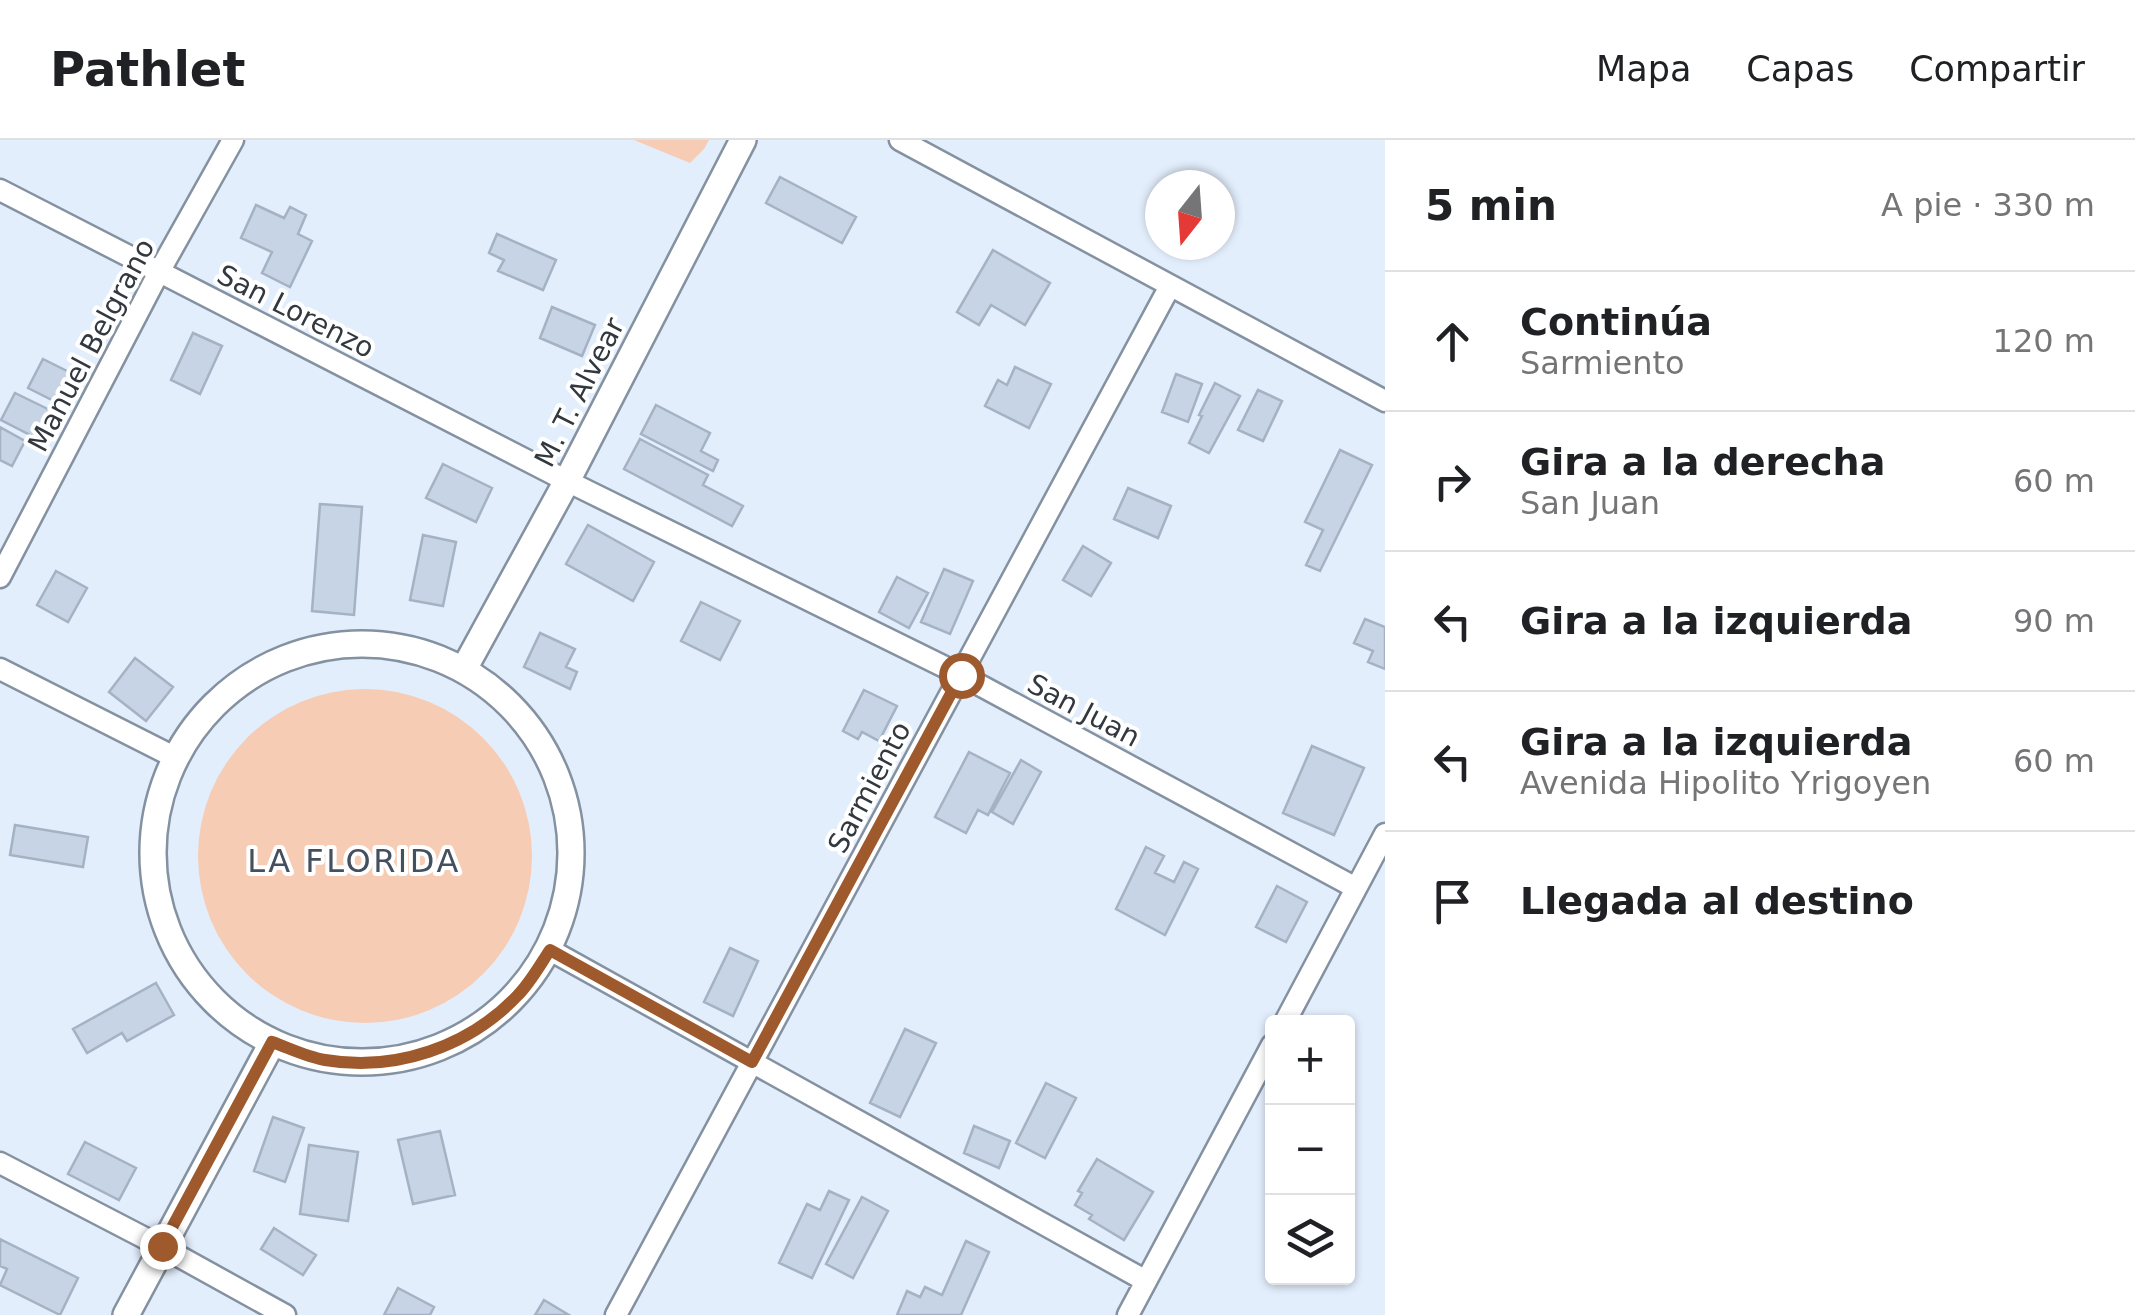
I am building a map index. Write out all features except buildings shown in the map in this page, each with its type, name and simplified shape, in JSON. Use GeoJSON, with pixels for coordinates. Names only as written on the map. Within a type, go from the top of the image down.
{"type":"FeatureCollection","features":[{"type":"Feature","properties":{"kind":"street","name":"Manuel Belgrano"},"geometry":{"type":"LineString","coordinates":[[0,577],[232,140]]}},
{"type":"Feature","properties":{"kind":"street","name":"M. T. Alvear"},"geometry":{"type":"LineString","coordinates":[[464,669],[567,481],[744,140]]}},
{"type":"Feature","properties":{"kind":"street"},"geometry":{"type":"LineString","coordinates":[[900,140],[1385,401]]}},
{"type":"Feature","properties":{"kind":"street","name":"San Lorenzo"},"geometry":{"type":"LineString","coordinates":[[0,190],[567,481]]}},
{"type":"Feature","properties":{"kind":"street","name":"Sarmiento"},"geometry":{"type":"LineString","coordinates":[[616,1315],[1170,286]]}},
{"type":"Feature","properties":{"kind":"street","name":"San Juan"},"geometry":{"type":"LineString","coordinates":[[567,481],[961,675],[1356,888]]}},
{"type":"Feature","properties":{"kind":"street"},"geometry":{"type":"LineString","coordinates":[[356,643],[412,649],[464,669],[508,701],[542,743],[564,792],[572,864],[568,900],[550,950],[519,994],[478,1029],[430,1052],[377,1063],[323,1060],[272,1042],[225,1012],[188,970],[162,920],[152,865],[156,810],[174,757],[206,711],[249,675],[300,652],[356,643]]}},
{"type":"Feature","properties":{"kind":"street"},"geometry":{"type":"LineString","coordinates":[[0,669],[174,757]]}},
{"type":"Feature","properties":{"kind":"street"},"geometry":{"type":"LineString","coordinates":[[1288,1015],[1385,834]]}},
{"type":"Feature","properties":{"kind":"street"},"geometry":{"type":"LineString","coordinates":[[550,950],[1146,1281]]}},
{"type":"Feature","properties":{"kind":"street"},"geometry":{"type":"LineString","coordinates":[[126,1315],[272,1042]]}},
{"type":"Feature","properties":{"kind":"street"},"geometry":{"type":"LineString","coordinates":[[1128,1315],[1265,1058]]}},
{"type":"Feature","properties":{"kind":"street"},"geometry":{"type":"LineString","coordinates":[[0,1163],[285,1315]]}},
{"type":"Feature","properties":{"kind":"shaded area"},"geometry":{"type":"Polygon","coordinates":[[[634,140],[709,140],[690,163],[634,140]]]}},
{"type":"Feature","properties":{"kind":"shaded area"},"geometry":{"type":"Polygon","coordinates":[[[349,689],[381,689],[444,708],[494,750],[520,792],[529,823],[529,889],[513,935],[471,985],[444,1004],[414,1016],[381,1023],[349,1023],[286,1004],[236,962],[217,935],[205,905],[198,872],[198,840],[217,777],[259,727],[286,708],[316,696],[349,689]]]}},
{"type":"Feature","properties":{"kind":"district","name":"LA FLORIDA"},"geometry":{"type":"Point","coordinates":[354,861]}},
{"type":"Feature","properties":{"kind":"route"},"geometry":{"type":"LineString","coordinates":[[162,1246],[272,1042],[323,1060],[377,1063],[430,1052],[478,1029],[519,994],[550,950],[752,1062],[961,675]]}}]}
